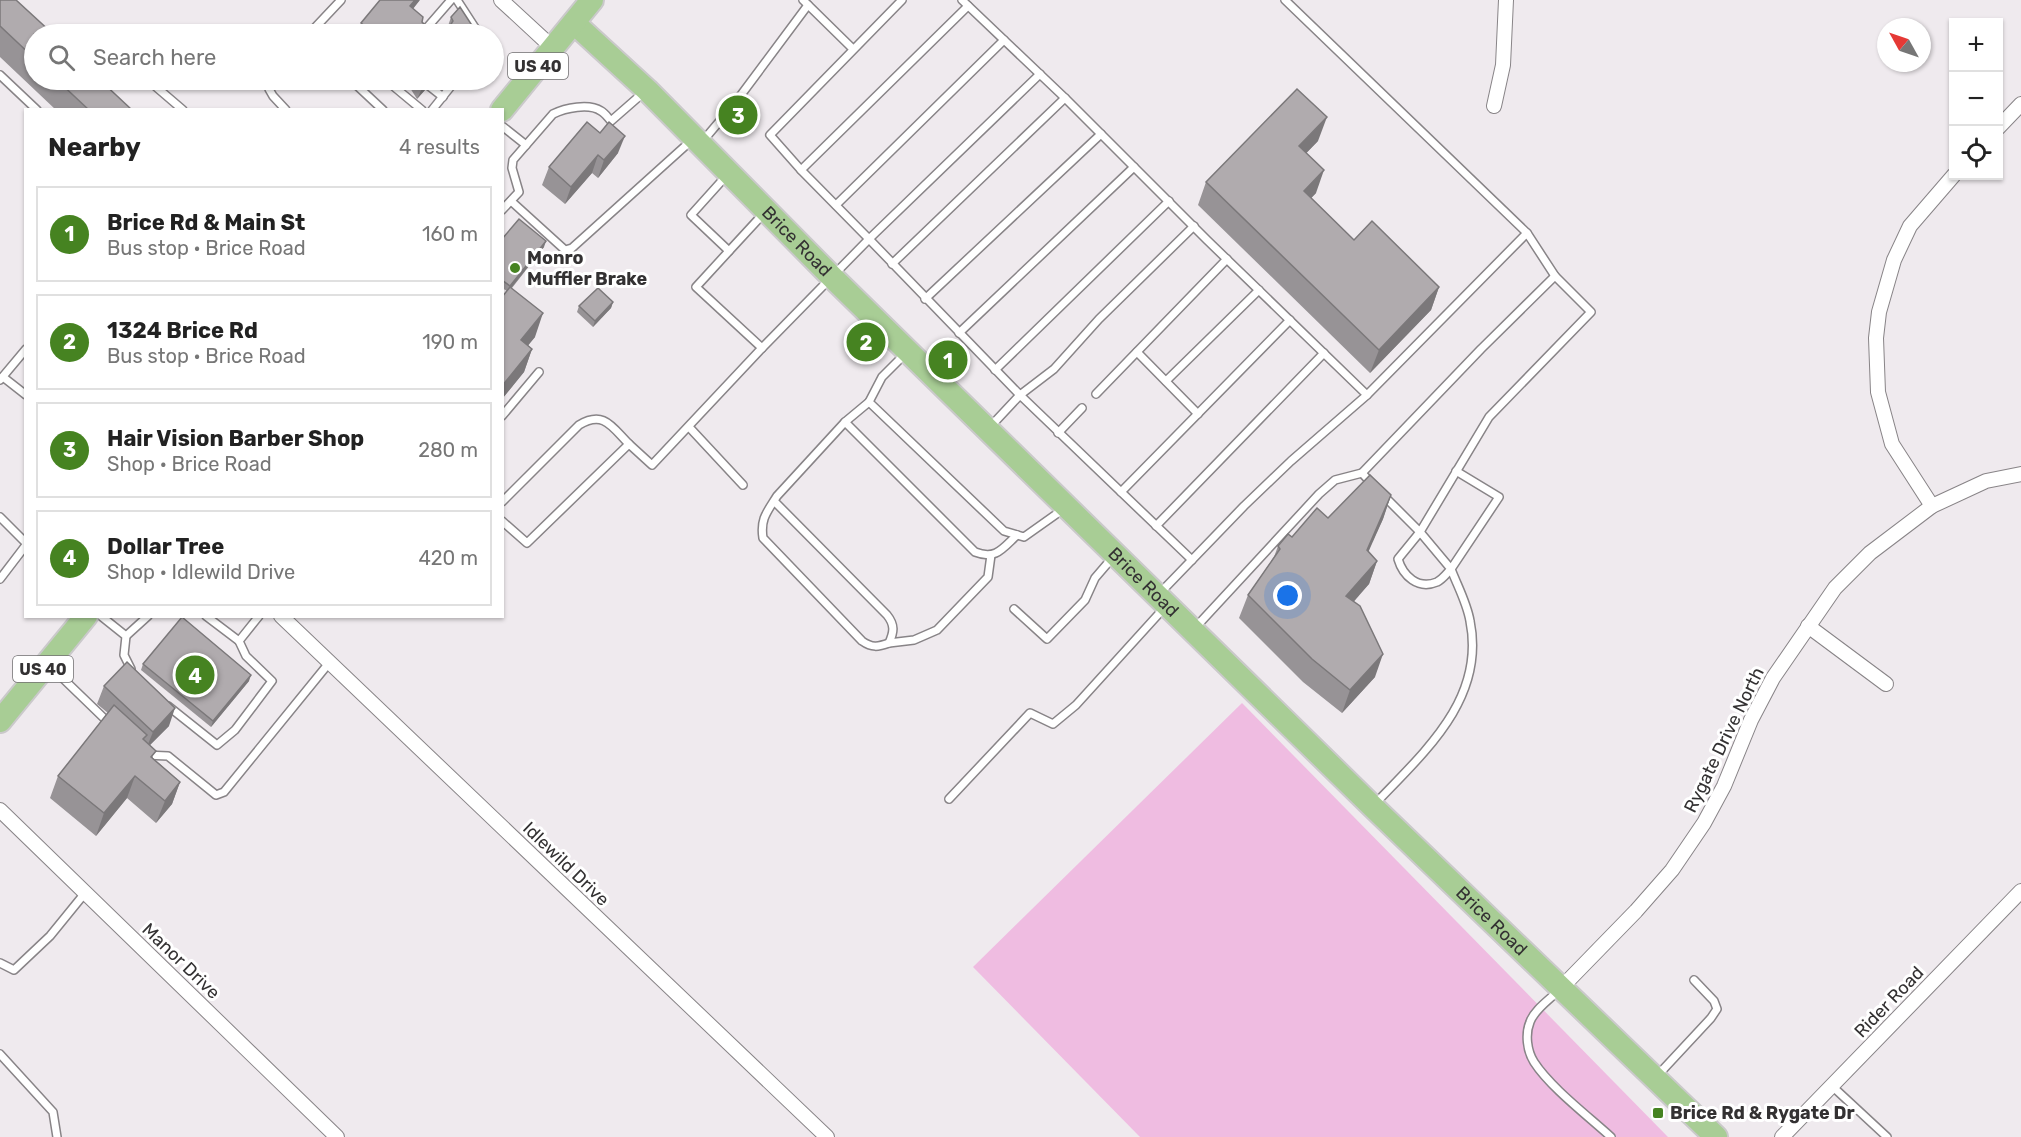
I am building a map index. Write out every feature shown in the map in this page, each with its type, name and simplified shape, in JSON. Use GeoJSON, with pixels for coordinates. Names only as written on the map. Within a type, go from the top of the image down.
{"type":"FeatureCollection","features":[{"type":"Feature","properties":{"kind":"main road","name":"US 40"},"geometry":{"type":"LineString","coordinates":[[504,108],[592,0]]}},
{"type":"Feature","properties":{"kind":"main road","name":"Brice Road"},"geometry":{"type":"LineString","coordinates":[[574,23],[647,90],[832,277],[1372,806],[1716,1137]]}},
{"type":"Feature","properties":{"kind":"main road","name":"US 40"},"geometry":{"type":"LineString","coordinates":[[5,711],[84,618]]}},
{"type":"Feature","properties":{"kind":"street"},"geometry":{"type":"LineString","coordinates":[[501,0],[553,48]]}},
{"type":"Feature","properties":{"kind":"street"},"geometry":{"type":"LineString","coordinates":[[1494,106],[1503,65],[1506,0]]}},
{"type":"Feature","properties":{"kind":"street"},"geometry":{"type":"LineString","coordinates":[[2000,126],[2021,104]]}},
{"type":"Feature","properties":{"kind":"street"},"geometry":{"type":"LineString","coordinates":[[1932,506],[1892,444],[1878,392],[1876,338],[1879,312],[1894,260],[1910,226],[1949,180]]}},
{"type":"Feature","properties":{"kind":"street","name":"Rygate Drive North"},"geometry":{"type":"LineString","coordinates":[[1562,987],[1636,911],[1672,870],[1704,823],[1724,786],[1751,720],[1773,678],[1835,588],[1870,553],[1932,506],[1986,481],[2021,474]]}},
{"type":"Feature","properties":{"kind":"street","name":"Idlewild Drive"},"geometry":{"type":"LineString","coordinates":[[283,618],[827,1137]]}},
{"type":"Feature","properties":{"kind":"street"},"geometry":{"type":"LineString","coordinates":[[1808,626],[1886,684]]}},
{"type":"Feature","properties":{"kind":"street","name":"Manor Drive"},"geometry":{"type":"LineString","coordinates":[[0,810],[337,1137]]}},
{"type":"Feature","properties":{"kind":"street","name":"Rider Road"},"geometry":{"type":"LineString","coordinates":[[1782,1137],[2021,891]]}},
{"type":"Feature","properties":{"kind":"lane"},"geometry":{"type":"LineString","coordinates":[[318,24],[341,0]]}},
{"type":"Feature","properties":{"kind":"lane"},"geometry":{"type":"LineString","coordinates":[[435,24],[451,0]]}},
{"type":"Feature","properties":{"kind":"lane"},"geometry":{"type":"LineString","coordinates":[[457,0],[473,24]]}},
{"type":"Feature","properties":{"kind":"lane"},"geometry":{"type":"LineString","coordinates":[[902,0],[770,135],[801,170],[995,370],[1192,560]]}},
{"type":"Feature","properties":{"kind":"lane"},"geometry":{"type":"LineString","coordinates":[[962,0],[1367,394]]}},
{"type":"Feature","properties":{"kind":"lane"},"geometry":{"type":"LineString","coordinates":[[1285,0],[1527,233],[1555,276],[1591,312],[1489,417],[1456,471],[1420,532],[1398,559],[1402,572],[1413,582],[1426,584],[1439,581],[1451,569],[1499,497],[1456,471]]}},
{"type":"Feature","properties":{"kind":"lane"},"geometry":{"type":"LineString","coordinates":[[511,201],[565,250],[572,248],[697,141],[735,104],[805,3],[853,49]]}},
{"type":"Feature","properties":{"kind":"lane"},"geometry":{"type":"LineString","coordinates":[[801,170],[968,6]]}},
{"type":"Feature","properties":{"kind":"lane"},"geometry":{"type":"LineString","coordinates":[[836,205],[1004,40]]}},
{"type":"Feature","properties":{"kind":"lane"},"geometry":{"type":"LineString","coordinates":[[504,500],[579,425],[590,419],[598,418],[606,421],[652,465],[869,239],[1040,74]]}},
{"type":"Feature","properties":{"kind":"lane"},"geometry":{"type":"LineString","coordinates":[[0,75],[35,108]]}},
{"type":"Feature","properties":{"kind":"lane"},"geometry":{"type":"LineString","coordinates":[[160,90],[181,108]]}},
{"type":"Feature","properties":{"kind":"lane"},"geometry":{"type":"LineString","coordinates":[[270,90],[284,108]]}},
{"type":"Feature","properties":{"kind":"lane"},"geometry":{"type":"LineString","coordinates":[[362,90],[381,108]]}},
{"type":"Feature","properties":{"kind":"lane"},"geometry":{"type":"LineString","coordinates":[[398,90],[420,108]]}},
{"type":"Feature","properties":{"kind":"lane"},"geometry":{"type":"LineString","coordinates":[[434,90],[443,97]]}},
{"type":"Feature","properties":{"kind":"lane"},"geometry":{"type":"LineString","coordinates":[[434,108],[448,90]]}},
{"type":"Feature","properties":{"kind":"lane"},"geometry":{"type":"LineString","coordinates":[[504,208],[519,192],[512,168],[513,160],[553,114],[562,110],[591,107],[600,110],[611,122],[647,90]]}},
{"type":"Feature","properties":{"kind":"lane"},"geometry":{"type":"LineString","coordinates":[[892,264],[1065,98]]}},
{"type":"Feature","properties":{"kind":"lane"},"geometry":{"type":"LineString","coordinates":[[504,128],[526,145]]}},
{"type":"Feature","properties":{"kind":"lane"},"geometry":{"type":"LineString","coordinates":[[926,299],[1101,134]]}},
{"type":"Feature","properties":{"kind":"lane"},"geometry":{"type":"LineString","coordinates":[[959,333],[1134,167]]}},
{"type":"Feature","properties":{"kind":"lane"},"geometry":{"type":"LineString","coordinates":[[729,173],[691,215],[729,251]]}},
{"type":"Feature","properties":{"kind":"lane"},"geometry":{"type":"LineString","coordinates":[[995,370],[1169,201]]}},
{"type":"Feature","properties":{"kind":"lane"},"geometry":{"type":"LineString","coordinates":[[762,348],[696,287],[766,211]]}},
{"type":"Feature","properties":{"kind":"lane"},"geometry":{"type":"LineString","coordinates":[[988,429],[1020,395],[1054,369],[1099,319],[1194,226]]}},
{"type":"Feature","properties":{"kind":"lane"},"geometry":{"type":"LineString","coordinates":[[949,799],[1030,713],[1053,724],[1076,705],[1192,560],[1291,461],[1367,394],[1527,233]]}},
{"type":"Feature","properties":{"kind":"lane"},"geometry":{"type":"LineString","coordinates":[[1096,393],[1227,259]]}},
{"type":"Feature","properties":{"kind":"lane"},"geometry":{"type":"LineString","coordinates":[[1193,631],[1319,494],[1335,480],[1362,473],[1555,276]]}},
{"type":"Feature","properties":{"kind":"lane"},"geometry":{"type":"LineString","coordinates":[[1167,381],[1259,290]]}},
{"type":"Feature","properties":{"kind":"lane"},"geometry":{"type":"LineString","coordinates":[[1121,492],[1290,320]]}},
{"type":"Feature","properties":{"kind":"lane"},"geometry":{"type":"LineString","coordinates":[[24,351],[1,378],[24,394]]}},
{"type":"Feature","properties":{"kind":"lane"},"geometry":{"type":"LineString","coordinates":[[908,351],[882,377],[869,402],[845,422],[774,501],[761,525],[764,538],[862,641],[870,646],[879,647],[914,640],[937,630],[988,577],[991,555]]}},
{"type":"Feature","properties":{"kind":"lane"},"geometry":{"type":"LineString","coordinates":[[1137,352],[1198,414]]}},
{"type":"Feature","properties":{"kind":"lane"},"geometry":{"type":"LineString","coordinates":[[1156,526],[1324,352]]}},
{"type":"Feature","properties":{"kind":"lane"},"geometry":{"type":"LineString","coordinates":[[504,414],[539,372]]}},
{"type":"Feature","properties":{"kind":"lane"},"geometry":{"type":"LineString","coordinates":[[869,402],[1004,531],[1024,537],[1067,507]]}},
{"type":"Feature","properties":{"kind":"lane"},"geometry":{"type":"LineString","coordinates":[[1058,433],[1082,408]]}},
{"type":"Feature","properties":{"kind":"lane"},"geometry":{"type":"LineString","coordinates":[[845,422],[975,552],[986,556],[998,553],[1017,535]]}},
{"type":"Feature","properties":{"kind":"lane"},"geometry":{"type":"LineString","coordinates":[[689,427],[744,485]]}},
{"type":"Feature","properties":{"kind":"lane"},"geometry":{"type":"LineString","coordinates":[[504,524],[527,543],[630,444]]}},
{"type":"Feature","properties":{"kind":"lane"},"geometry":{"type":"LineString","coordinates":[[1362,473],[1420,532],[1451,569],[1470,620],[1473,662],[1463,696],[1447,724],[1372,806]]}},
{"type":"Feature","properties":{"kind":"lane"},"geometry":{"type":"LineString","coordinates":[[774,501],[887,615],[892,622],[894,632],[890,643]]}},
{"type":"Feature","properties":{"kind":"lane"},"geometry":{"type":"LineString","coordinates":[[0,517],[24,542]]}},
{"type":"Feature","properties":{"kind":"lane"},"geometry":{"type":"LineString","coordinates":[[0,579],[24,547]]}},
{"type":"Feature","properties":{"kind":"lane"},"geometry":{"type":"LineString","coordinates":[[1014,609],[1047,639],[1085,600],[1095,579],[1115,554]]}},
{"type":"Feature","properties":{"kind":"lane"},"geometry":{"type":"LineString","coordinates":[[104,618],[126,636]]}},
{"type":"Feature","properties":{"kind":"lane"},"geometry":{"type":"LineString","coordinates":[[138,678],[124,655],[126,636],[146,618]]}},
{"type":"Feature","properties":{"kind":"lane"},"geometry":{"type":"LineString","coordinates":[[159,699],[218,745],[235,730],[272,681],[246,656],[239,641],[210,618]]}},
{"type":"Feature","properties":{"kind":"lane"},"geometry":{"type":"LineString","coordinates":[[239,641],[257,618]]}},
{"type":"Feature","properties":{"kind":"lane"},"geometry":{"type":"LineString","coordinates":[[48,663],[116,730]]}},
{"type":"Feature","properties":{"kind":"lane"},"geometry":{"type":"LineString","coordinates":[[140,752],[146,756],[168,756],[216,795],[224,792],[329,663]]}},
{"type":"Feature","properties":{"kind":"lane"},"geometry":{"type":"LineString","coordinates":[[0,963],[14,969],[50,936],[86,893]]}},
{"type":"Feature","properties":{"kind":"lane"},"geometry":{"type":"LineString","coordinates":[[1655,1078],[1717,1009],[1714,1001],[1694,980]]}},
{"type":"Feature","properties":{"kind":"lane"},"geometry":{"type":"LineString","coordinates":[[1562,987],[1535,1013],[1530,1022],[1527,1042],[1533,1061],[1611,1137]]}},
{"type":"Feature","properties":{"kind":"lane"},"geometry":{"type":"LineString","coordinates":[[0,1054],[53,1112],[57,1137]]}},
{"type":"Feature","properties":{"kind":"lane"},"geometry":{"type":"LineString","coordinates":[[1832,1086],[1887,1137]]}},
{"type":"Feature","properties":{"kind":"shaded area"},"geometry":{"type":"Polygon","coordinates":[[[1242,703],[1668,1137],[1140,1137],[973,967],[1242,703]]]}},
{"type":"Feature","properties":{"kind":"building"},"geometry":{"type":"Polygon","coordinates":[[[0,0],[16,0],[42,24],[24,24],[24,49],[0,26],[0,0]]]}},
{"type":"Feature","properties":{"kind":"building"},"geometry":{"type":"Polygon","coordinates":[[[380,0],[415,0],[410,6],[423,17],[424,24],[362,24],[380,0]]]}},
{"type":"Feature","properties":{"kind":"building"},"geometry":{"type":"Polygon","coordinates":[[[460,7],[471,24],[451,24],[453,21],[451,17],[460,7]]]}},
{"type":"Feature","properties":{"kind":"building"},"geometry":{"type":"Polygon","coordinates":[[[1297,89],[1327,117],[1299,146],[1324,170],[1304,191],[1354,240],[1372,221],[1439,287],[1379,350],[1206,182],[1297,89]]]}},
{"type":"Feature","properties":{"kind":"building"},"geometry":{"type":"Polygon","coordinates":[[[68,90],[111,90],[130,108],[87,108],[68,90]]]}},
{"type":"Feature","properties":{"kind":"building"},"geometry":{"type":"Polygon","coordinates":[[[587,122],[600,133],[609,122],[625,136],[604,160],[598,155],[571,187],[549,167],[587,122]]]}},
{"type":"Feature","properties":{"kind":"building","name":"Monro Muffler Brake"},"geometry":{"type":"Polygon","coordinates":[[[519,219],[546,241],[510,286],[504,282],[504,237],[519,219]]]}},
{"type":"Feature","properties":{"kind":"building"},"geometry":{"type":"Polygon","coordinates":[[[510,287],[543,313],[521,340],[532,349],[504,384],[504,294],[510,287]]]}},
{"type":"Feature","properties":{"kind":"building"},"geometry":{"type":"Polygon","coordinates":[[[598,288],[613,302],[595,321],[579,306],[598,288]]]}},
{"type":"Feature","properties":{"kind":"building"},"geometry":{"type":"Polygon","coordinates":[[[1370,475],[1391,495],[1367,550],[1377,561],[1346,596],[1360,606],[1383,654],[1350,690],[1312,659],[1248,595],[1288,534],[1292,537],[1317,508],[1328,518],[1370,475]]]}},
{"type":"Feature","properties":{"kind":"building"},"geometry":{"type":"Polygon","coordinates":[[[183,618],[251,675],[213,721],[143,664],[183,618]]]}},
{"type":"Feature","properties":{"kind":"building"},"geometry":{"type":"Polygon","coordinates":[[[127,662],[175,708],[153,732],[104,686],[127,662]]]}},
{"type":"Feature","properties":{"kind":"building"},"geometry":{"type":"Polygon","coordinates":[[[114,705],[147,735],[143,739],[156,751],[151,757],[180,782],[165,801],[135,776],[104,813],[58,776],[114,705]]]}},
{"type":"Feature","properties":{"kind":"place","name":"Hair Vision Barber Shop"},"geometry":{"type":"Point","coordinates":[738,115]}},
{"type":"Feature","properties":{"kind":"place","name":"Monro Muffler Brake"},"geometry":{"type":"Point","coordinates":[515,268]}},
{"type":"Feature","properties":{"kind":"place","name":"1324 Brice Rd"},"geometry":{"type":"Point","coordinates":[866,342]}},
{"type":"Feature","properties":{"kind":"place","name":"Brice Rd & Main St"},"geometry":{"type":"Point","coordinates":[948,360]}},
{"type":"Feature","properties":{"kind":"place","name":"Dollar Tree"},"geometry":{"type":"Point","coordinates":[195,675]}},
{"type":"Feature","properties":{"kind":"place","name":"Brice Rd & Rygate Dr"},"geometry":{"type":"Point","coordinates":[1658,1113]}}]}
